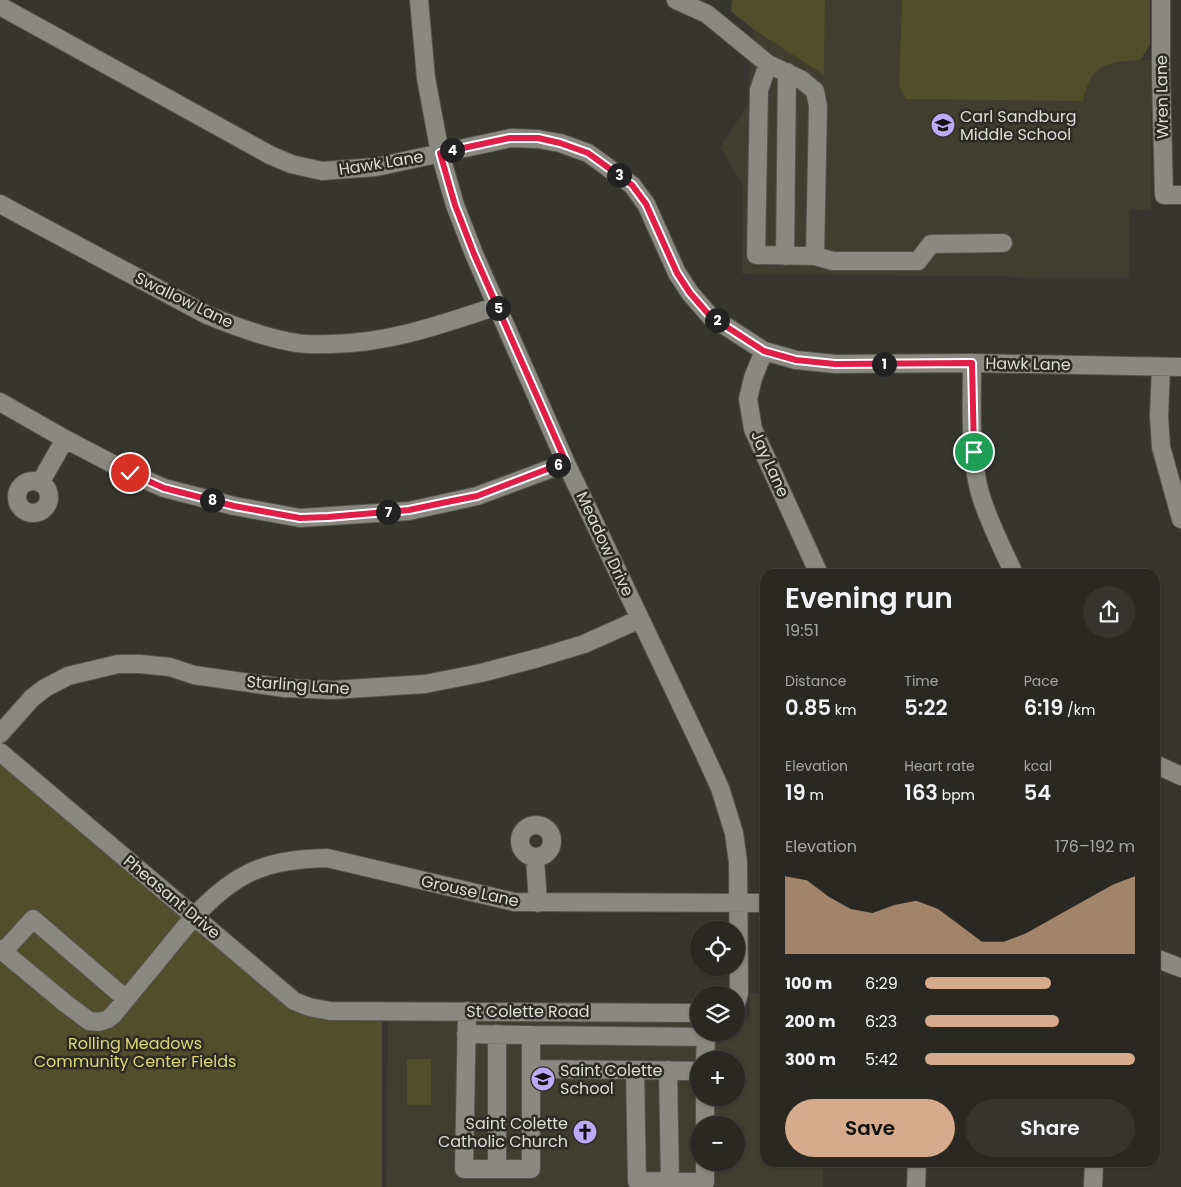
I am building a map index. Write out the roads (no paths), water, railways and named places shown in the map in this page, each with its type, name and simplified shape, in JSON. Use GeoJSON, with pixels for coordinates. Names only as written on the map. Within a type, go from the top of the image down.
{"type":"FeatureCollection","features":[{"type":"Feature","properties":{"kind":"street","name":"Meadow Drive"},"geometry":{"type":"LineString","coordinates":[[419,0],[426,78],[440,153],[455,205],[474,254],[566,462],[720,788],[734,833],[738,862],[740,986]]}},
{"type":"Feature","properties":{"kind":"street"},"geometry":{"type":"LineString","coordinates":[[676,0],[707,14],[768,64],[802,80],[815,91],[818,106],[815,256]]}},
{"type":"Feature","properties":{"kind":"street","name":"Wren Lane"},"geometry":{"type":"LineString","coordinates":[[1161,0],[1173,194]]}},
{"type":"Feature","properties":{"kind":"street","name":"Hawk Lane"},"geometry":{"type":"LineString","coordinates":[[0,6],[270,155],[291,164],[322,171],[376,166],[510,138],[538,138],[560,143],[588,153],[632,185],[646,204],[677,273],[690,293],[710,316],[764,351],[796,360],[835,364],[972,363],[1181,367]]}},
{"type":"Feature","properties":{"kind":"street"},"geometry":{"type":"LineString","coordinates":[[768,64],[758,90],[756,255],[815,256],[833,261],[918,262],[931,244],[1003,243]]}},
{"type":"Feature","properties":{"kind":"street"},"geometry":{"type":"LineString","coordinates":[[785,256],[787,72]]}},
{"type":"Feature","properties":{"kind":"street","name":"Swallow Lane"},"geometry":{"type":"LineString","coordinates":[[0,204],[207,315],[233,325],[298,343],[351,344],[386,339],[423,331],[497,306]]}},
{"type":"Feature","properties":{"kind":"street","name":"Jay Lane"},"geometry":{"type":"LineString","coordinates":[[764,351],[753,378],[748,399],[753,429],[817,569]]}},
{"type":"Feature","properties":{"kind":"street"},"geometry":{"type":"LineString","coordinates":[[972,363],[974,444],[980,492],[1012,569]]}},
{"type":"Feature","properties":{"kind":"street"},"geometry":{"type":"LineString","coordinates":[[1161,367],[1159,416],[1161,447],[1181,519]]}},
{"type":"Feature","properties":{"kind":"street"},"geometry":{"type":"LineString","coordinates":[[0,402],[65,439],[130,473],[164,488],[234,506],[300,518],[409,510],[477,496],[566,462]]}},
{"type":"Feature","properties":{"kind":"street"},"geometry":{"type":"LineString","coordinates":[[40,483],[65,439]]}},
{"type":"Feature","properties":{"kind":"street","name":"Starling Lane"},"geometry":{"type":"LineString","coordinates":[[0,734],[32,698],[45,688],[68,676],[118,664],[170,667],[194,674],[285,688],[333,690],[425,684],[481,673],[538,658],[584,644],[640,619]]}},
{"type":"Feature","properties":{"kind":"street","name":"Pheasant Drive"},"geometry":{"type":"LineString","coordinates":[[0,752],[294,1001],[309,1007],[330,1011],[358,1010]]}},
{"type":"Feature","properties":{"kind":"street"},"geometry":{"type":"LineString","coordinates":[[1160,766],[1181,776]]}},
{"type":"Feature","properties":{"kind":"street","name":"Grouse Lane"},"geometry":{"type":"LineString","coordinates":[[2,950],[89,1021],[99,1022],[108,1020],[194,916],[229,884],[250,872],[274,864],[308,858],[327,858],[480,896],[514,902],[760,903]]}},
{"type":"Feature","properties":{"kind":"street"},"geometry":{"type":"LineString","coordinates":[[535,858],[538,903]]}},
{"type":"Feature","properties":{"kind":"street"},"geometry":{"type":"LineString","coordinates":[[2,950],[33,919],[126,999]]}},
{"type":"Feature","properties":{"kind":"street"},"geometry":{"type":"LineString","coordinates":[[1160,960],[1181,968]]}},
{"type":"Feature","properties":{"kind":"street","name":"St Colette Road"},"geometry":{"type":"LineString","coordinates":[[358,1010],[690,1012]]}},
{"type":"Feature","properties":{"kind":"street"},"geometry":{"type":"LineString","coordinates":[[467,1011],[464,1169],[531,1169],[531,1069],[541,1011]]}},
{"type":"Feature","properties":{"kind":"street"},"geometry":{"type":"LineString","coordinates":[[624,1012],[625,1036]]}},
{"type":"Feature","properties":{"kind":"street"},"geometry":{"type":"LineString","coordinates":[[466,1034],[690,1036]]}},
{"type":"Feature","properties":{"kind":"street"},"geometry":{"type":"LineString","coordinates":[[497,1034],[497,1169]]}},
{"type":"Feature","properties":{"kind":"street"},"geometry":{"type":"LineString","coordinates":[[531,1069],[690,1071]]}},
{"type":"Feature","properties":{"kind":"street"},"geometry":{"type":"LineString","coordinates":[[635,1070],[637,1181],[710,1184],[707,1171]]}},
{"type":"Feature","properties":{"kind":"street"},"geometry":{"type":"LineString","coordinates":[[668,1070],[670,1181]]}},
{"type":"Feature","properties":{"kind":"street"},"geometry":{"type":"LineString","coordinates":[[916,1167],[916,1187]]}},
{"type":"Feature","properties":{"kind":"street"},"geometry":{"type":"LineString","coordinates":[[1093,1187],[1094,1167]]}},
{"type":"Feature","properties":{"kind":"place","name":"Carl Sandburg Middle School"},"geometry":{"type":"Point","coordinates":[943,125]}},
{"type":"Feature","properties":{"kind":"place","name":"Saint Colette School"},"geometry":{"type":"Point","coordinates":[543,1079]}},
{"type":"Feature","properties":{"kind":"place","name":"Saint Colette Catholic Church"},"geometry":{"type":"Point","coordinates":[585,1132]}},
{"type":"Feature","properties":{"kind":"park label","name":"Rolling Meadows Community Center Fields"},"geometry":{"type":"Point","coordinates":[135,1052]}}]}
